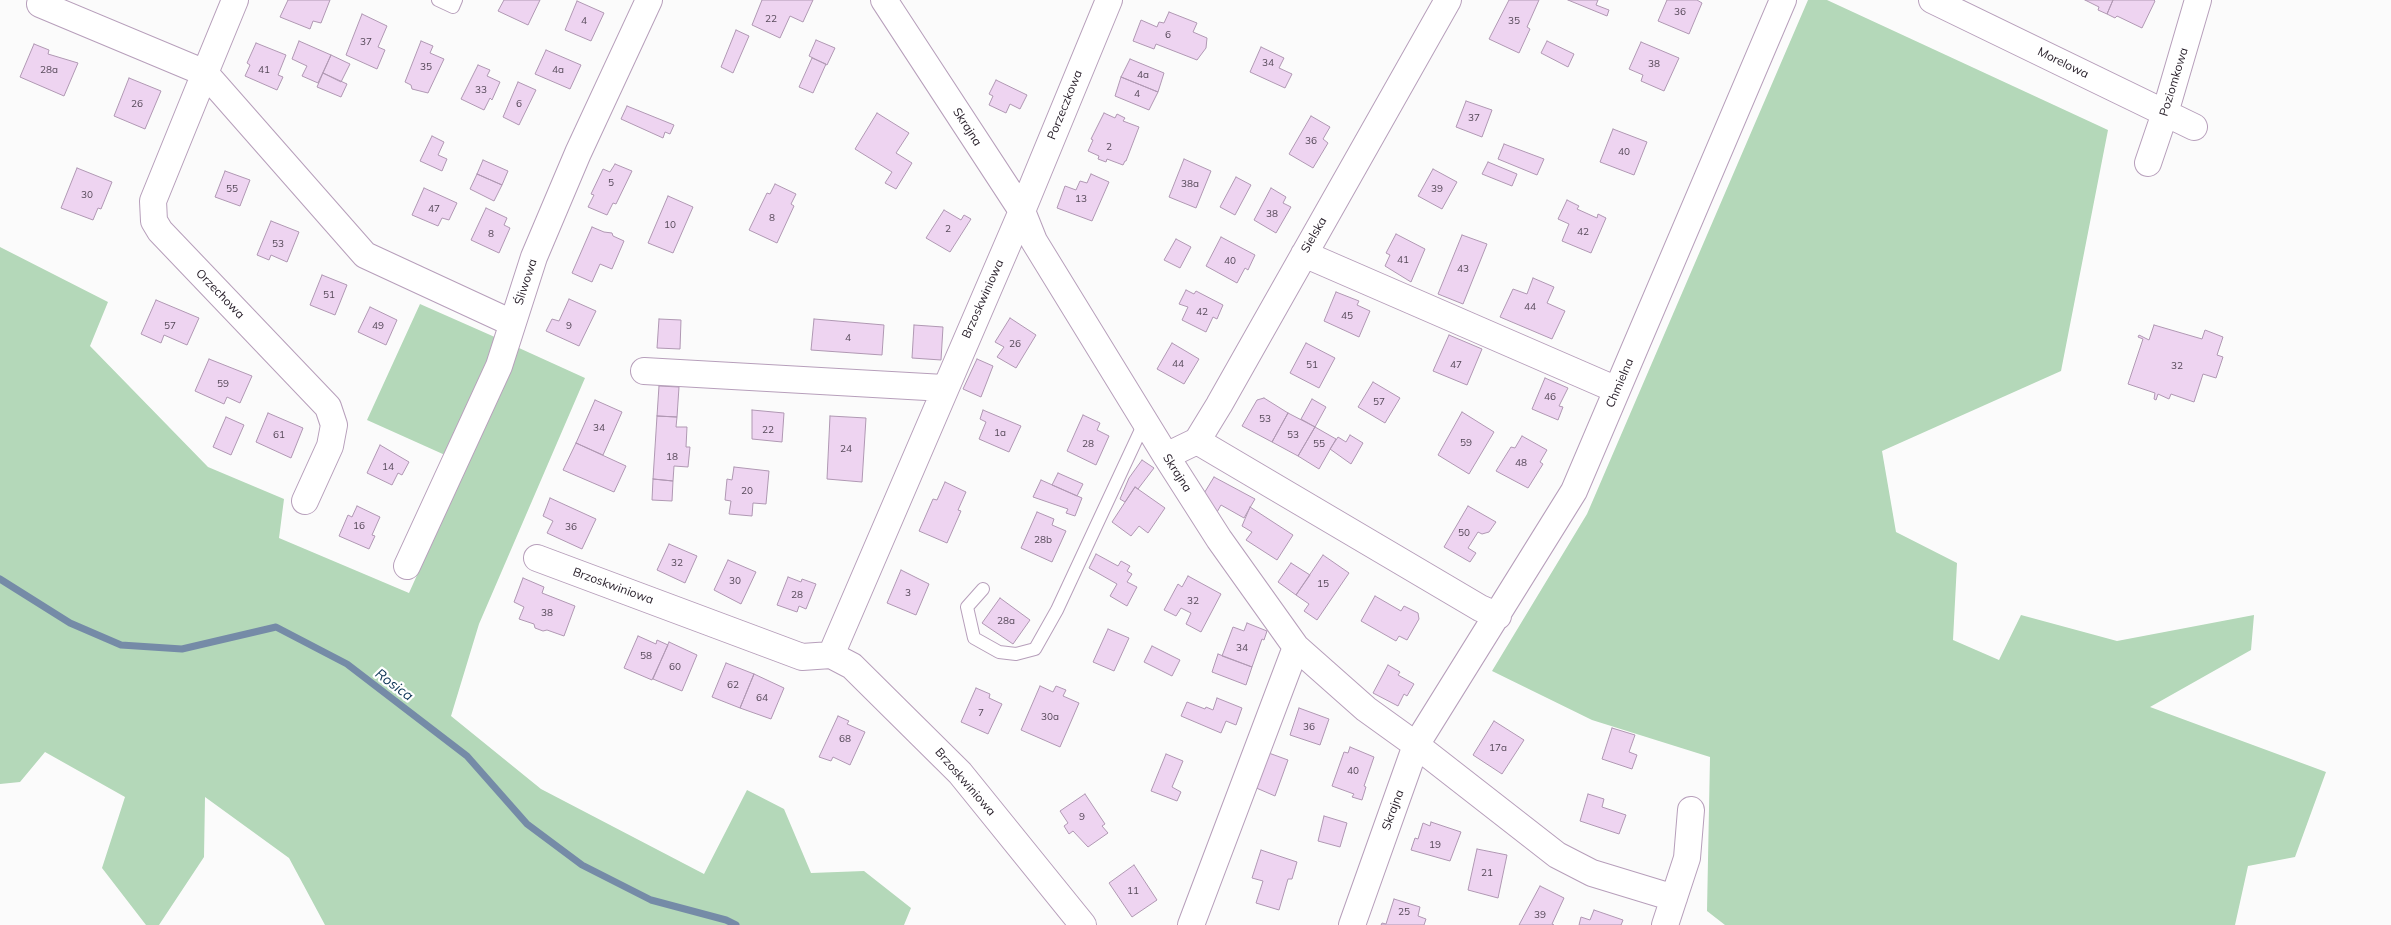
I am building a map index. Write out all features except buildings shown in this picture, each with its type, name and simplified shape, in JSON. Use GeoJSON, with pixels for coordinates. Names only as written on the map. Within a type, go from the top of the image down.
{"type":"FeatureCollection","features":[{"type":"Feature","properties":{"kind":"street","name":"Orzechowa"},"geometry":{"type":"LineString","coordinates":[[235,0],[152,201],[154,221],[160,231],[328,407],[334,425],[330,446],[306,501]]}},
{"type":"Feature","properties":{"kind":"street","name":"Śliwowa"},"geometry":{"type":"LineString","coordinates":[[407,566],[499,366],[534,256],[578,153],[649,0]]}},
{"type":"Feature","properties":{"kind":"street","name":"Skrajna"},"geometry":{"type":"LineString","coordinates":[[884,0],[1022,211],[1034,241],[1166,456],[1219,538],[1296,647],[1366,709],[1416,746],[1352,925]]}},
{"type":"Feature","properties":{"kind":"street","name":"Porzeczkowa"},"geometry":{"type":"LineString","coordinates":[[1022,211],[1109,0]]}},
{"type":"Feature","properties":{"kind":"street","name":"Sielska"},"geometry":{"type":"LineString","coordinates":[[1197,441],[1448,0]]}},
{"type":"Feature","properties":{"kind":"street","name":"Chmielna"},"geometry":{"type":"LineString","coordinates":[[1416,746],[1574,491],[1782,0]]}},
{"type":"Feature","properties":{"kind":"street","name":"Morelowa"},"geometry":{"type":"LineString","coordinates":[[1932,0],[2194,127]]}},
{"type":"Feature","properties":{"kind":"street","name":"Poziomkowa"},"geometry":{"type":"LineString","coordinates":[[2148,163],[2165,113],[2198,0]]}},
{"type":"Feature","properties":{"kind":"street"},"geometry":{"type":"LineString","coordinates":[[40,4],[205,73],[365,254],[512,323]]}},
{"type":"Feature","properties":{"kind":"street","name":"Brzoskwiniowa"},"geometry":{"type":"LineString","coordinates":[[832,654],[944,388],[1022,211]]}},
{"type":"Feature","properties":{"kind":"street"},"geometry":{"type":"LineString","coordinates":[[1304,254],[1617,390]]}},
{"type":"Feature","properties":{"kind":"street"},"geometry":{"type":"LineString","coordinates":[[644,371],[944,388]]}},
{"type":"Feature","properties":{"kind":"street"},"geometry":{"type":"LineString","coordinates":[[1166,456],[1197,441],[1480,608],[1498,616]]}},
{"type":"Feature","properties":{"kind":"street","name":"Brzoskwiniowa"},"geometry":{"type":"LineString","coordinates":[[537,558],[802,657],[832,654],[852,666],[960,772],[1083,925]]}},
{"type":"Feature","properties":{"kind":"street"},"geometry":{"type":"LineString","coordinates":[[1191,925],[1296,647]]}},
{"type":"Feature","properties":{"kind":"street"},"geometry":{"type":"LineString","coordinates":[[1416,746],[1557,855],[1592,873],[1674,898]]}},
{"type":"Feature","properties":{"kind":"street"},"geometry":{"type":"LineString","coordinates":[[1665,925],[1686,858],[1690,810]]}},
{"type":"Feature","properties":{"kind":"lane"},"geometry":{"type":"LineString","coordinates":[[438,0],[453,6],[456,0]]}},
{"type":"Feature","properties":{"kind":"lane"},"geometry":{"type":"LineString","coordinates":[[983,589],[967,607],[974,638],[999,652],[1016,654],[1035,649],[1057,610],[1145,421]]}},
{"type":"Feature","properties":{"kind":"green space"},"geometry":{"type":"Polygon","coordinates":[[[1808,0],[1827,0],[2108,130],[2061,371],[1882,451],[1896,532],[1957,563],[1953,640],[1999,660],[2021,615],[2117,641],[2254,615],[2251,650],[2150,707],[2326,772],[2295,857],[2248,866],[2235,925],[1725,925],[1707,911],[1710,757],[1592,720],[1492,671],[1587,514],[1808,0]]]}},
{"type":"Feature","properties":{"kind":"green space"},"geometry":{"type":"Polygon","coordinates":[[[0,247],[108,302],[90,346],[208,467],[284,499],[279,538],[409,593],[519,348],[585,378],[479,624],[451,716],[541,789],[704,874],[747,790],[784,809],[811,873],[864,871],[911,908],[904,925],[325,925],[289,858],[205,797],[204,857],[159,925],[146,925],[102,868],[125,797],[45,752],[20,782],[0,784],[0,247]]]}},
{"type":"Feature","properties":{"kind":"green space"},"geometry":{"type":"Polygon","coordinates":[[[420,304],[497,338],[445,455],[367,420],[420,304]]]}},
{"type":"Feature","properties":{"kind":"waterway","name":"Rosica"},"geometry":{"type":"LineString","coordinates":[[0,579],[70,623],[121,645],[182,649],[276,627],[347,664],[467,756],[527,824],[582,865],[651,900],[726,920],[736,925]]}}]}
